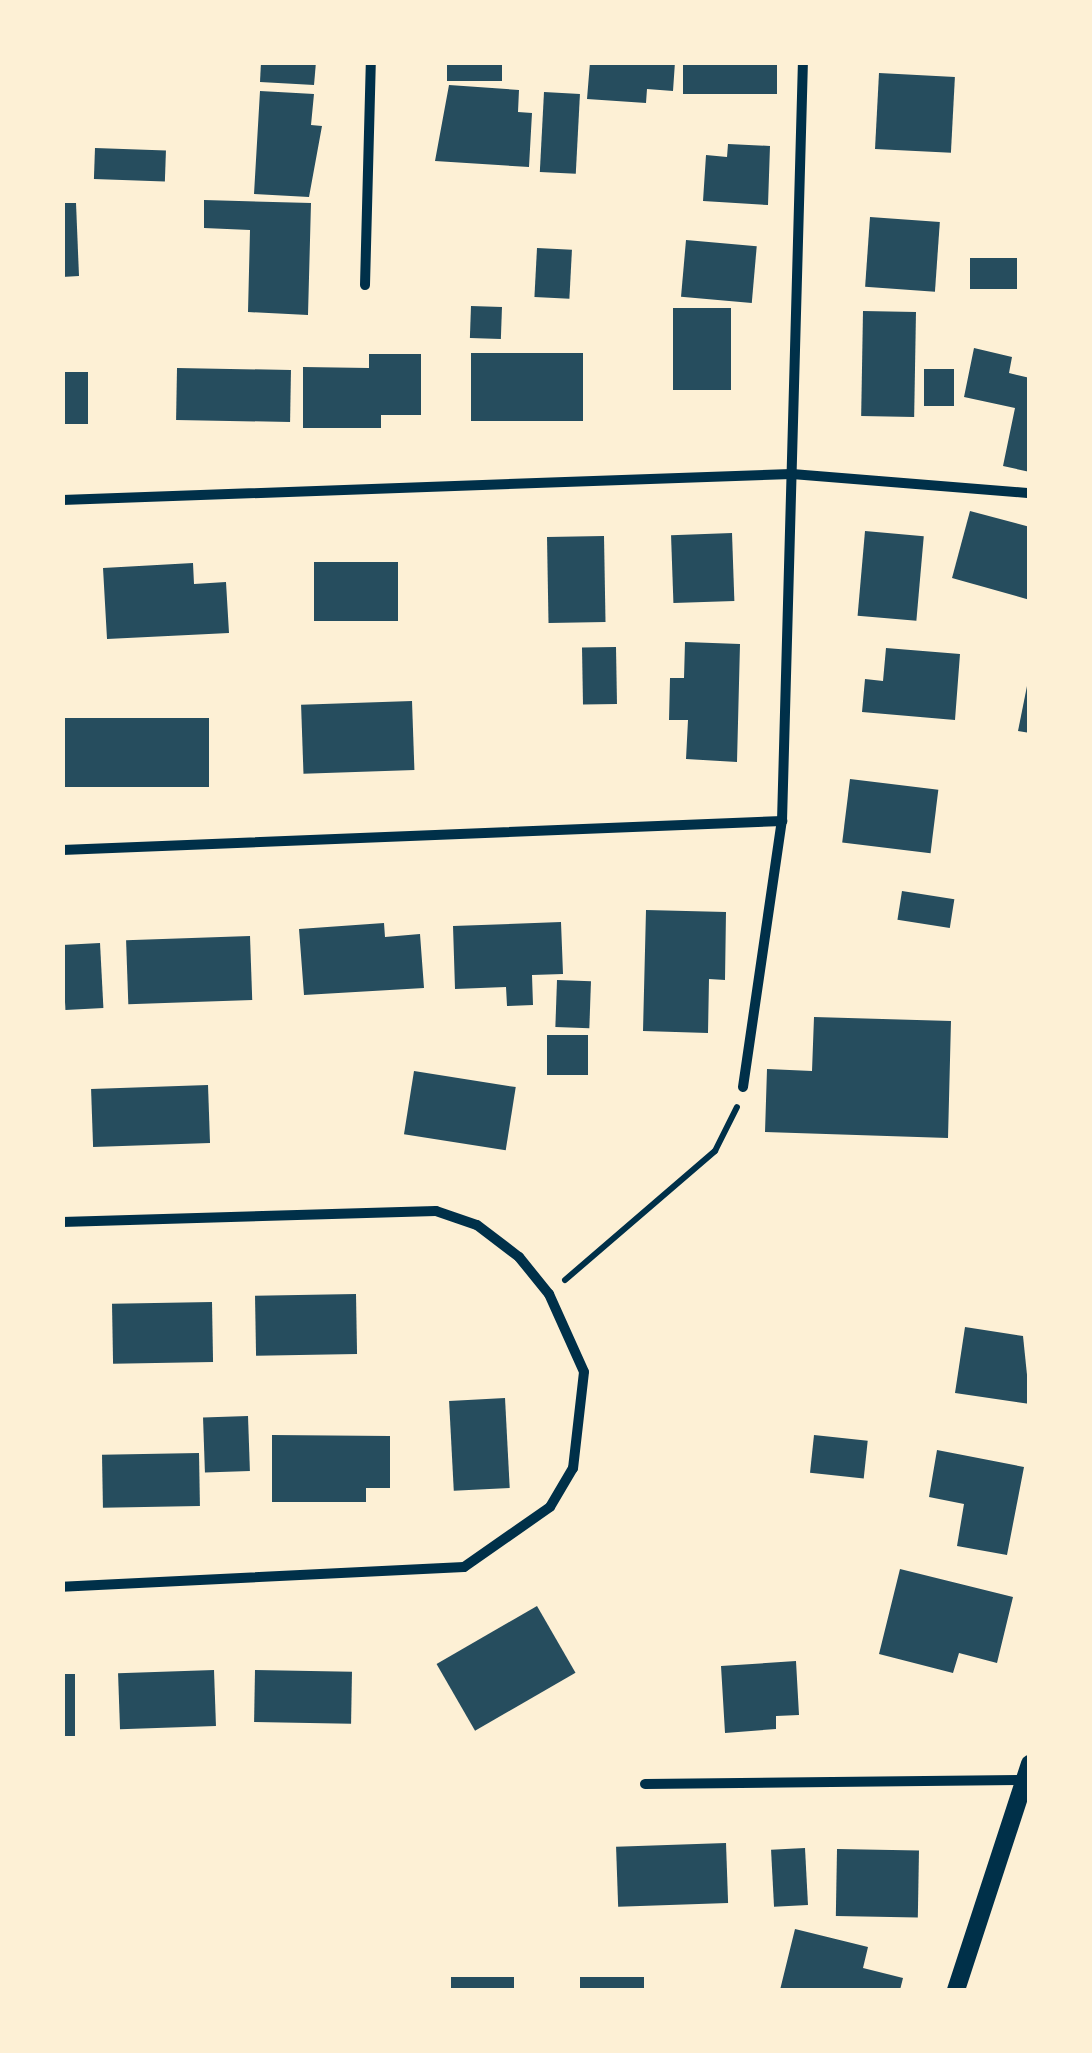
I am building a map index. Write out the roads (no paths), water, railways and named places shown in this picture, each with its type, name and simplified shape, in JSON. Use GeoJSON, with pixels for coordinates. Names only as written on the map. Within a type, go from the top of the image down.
{"type":"FeatureCollection","features":[{"type":"Feature","properties":{"kind":"street"},"geometry":{"type":"LineString","coordinates":[[364,286],[371,62]]}},
{"type":"Feature","properties":{"kind":"street"},"geometry":{"type":"LineString","coordinates":[[743,1087],[782,820],[803,62]]}},
{"type":"Feature","properties":{"kind":"street"},"geometry":{"type":"LineString","coordinates":[[62,500],[792,474],[1030,493]]}},
{"type":"Feature","properties":{"kind":"street"},"geometry":{"type":"LineString","coordinates":[[62,850],[782,820]]}},
{"type":"Feature","properties":{"kind":"street"},"geometry":{"type":"LineString","coordinates":[[62,1222],[436,1211],[478,1224],[550,1294],[584,1372],[573,1468],[550,1507],[464,1567],[62,1586]]}},
{"type":"Feature","properties":{"kind":"street"},"geometry":{"type":"LineString","coordinates":[[645,1784],[1028,1772],[956,1990]]}}]}
